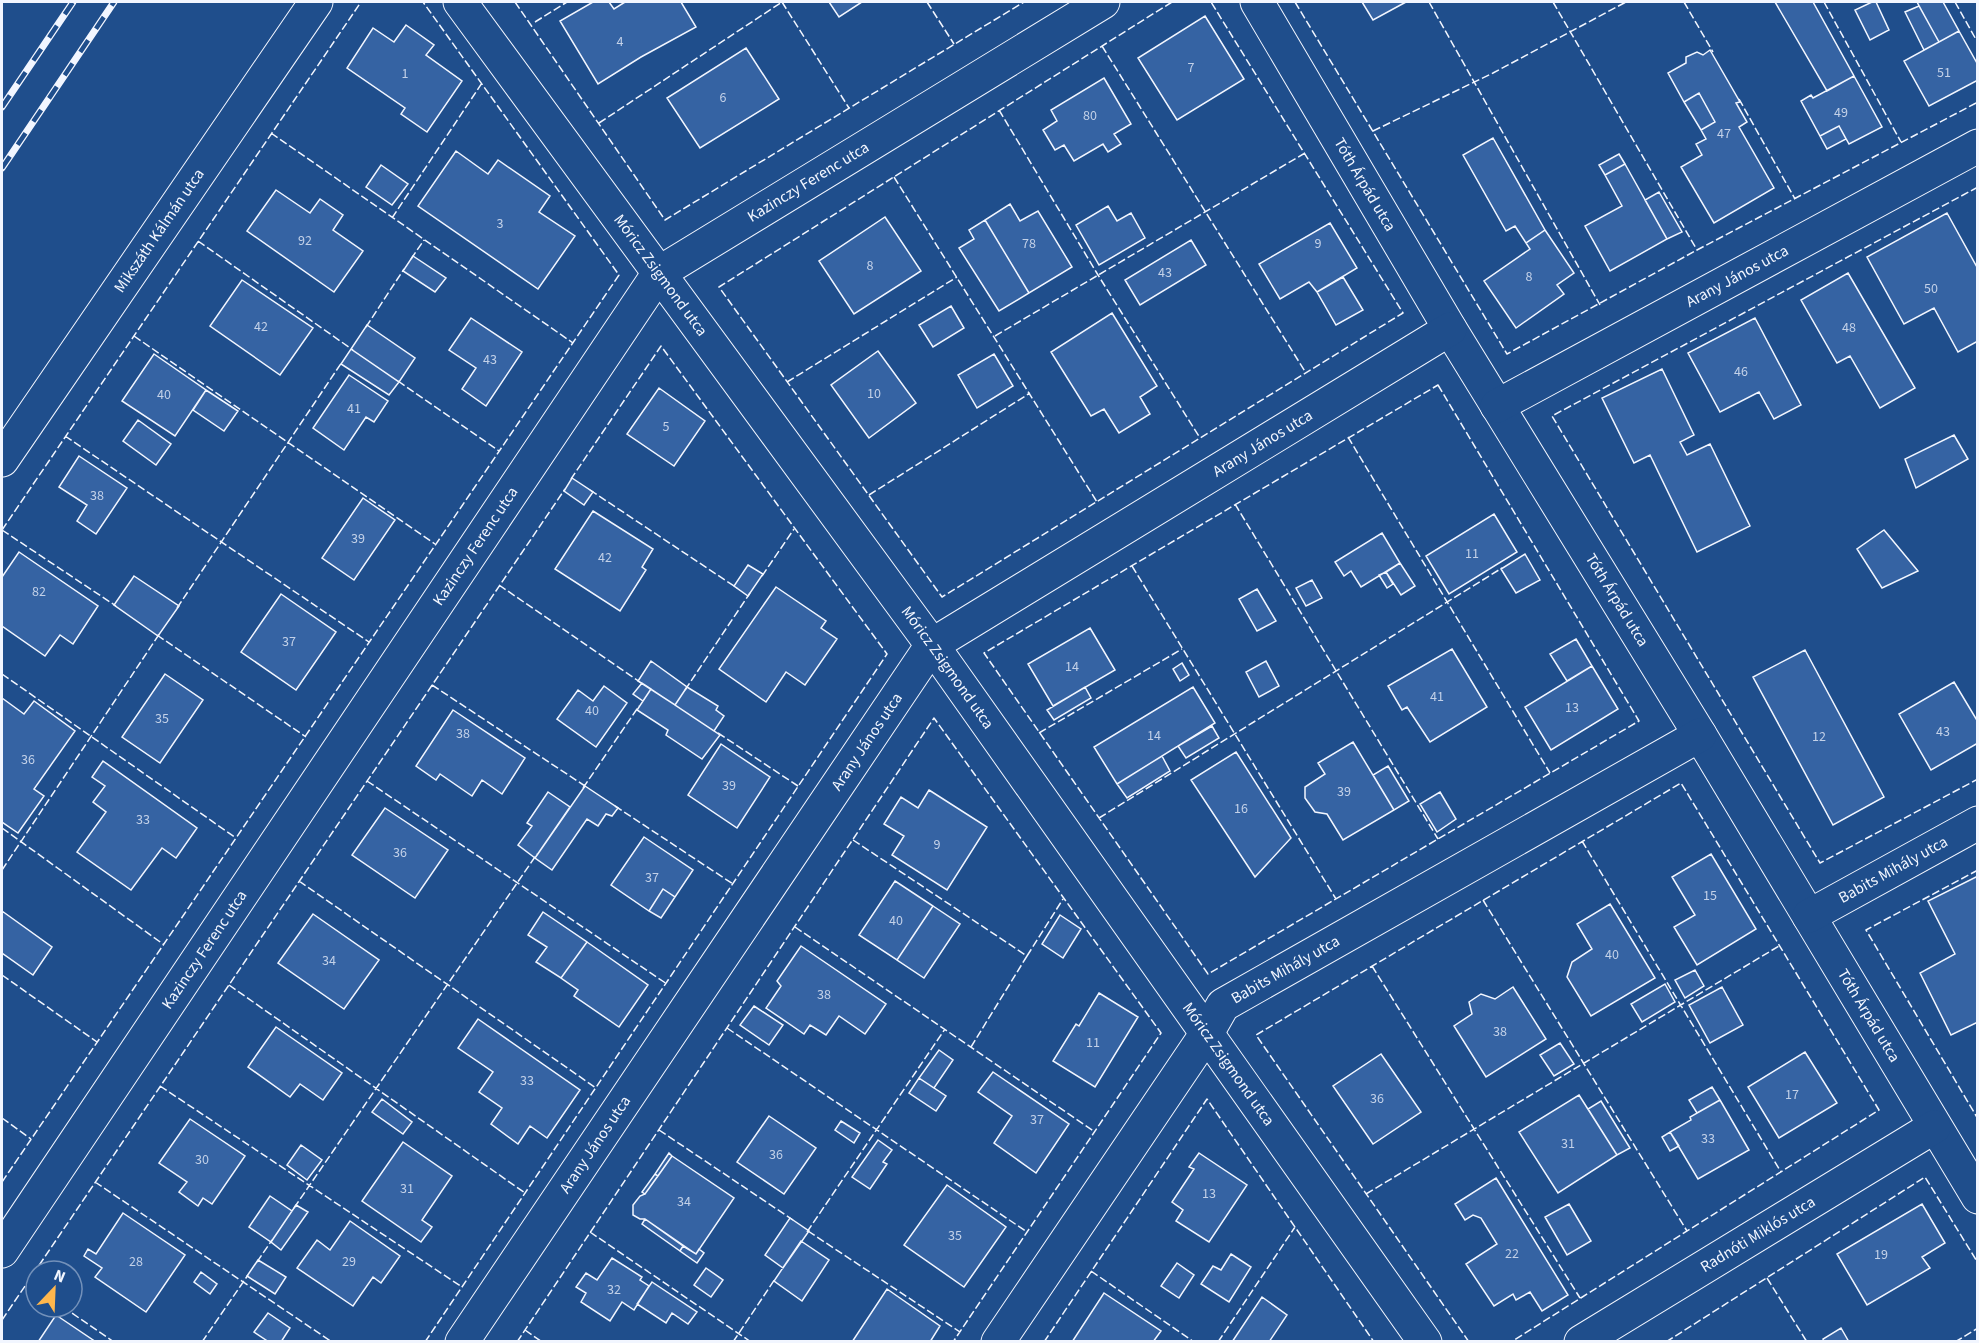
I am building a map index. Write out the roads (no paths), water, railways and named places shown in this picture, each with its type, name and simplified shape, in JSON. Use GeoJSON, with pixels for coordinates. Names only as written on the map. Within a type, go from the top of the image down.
{"type":"FeatureCollection","features":[{"type":"Feature","properties":{"kind":"street","name":"Mikszáth Kálmán utca"},"geometry":{"type":"LineString","coordinates":[[2,460],[316,2]]}},
{"type":"Feature","properties":{"kind":"street","name":"Móricz Zsigmond utca"},"geometry":{"type":"LineString","coordinates":[[460,2],[932,645],[1425,1341]]}},
{"type":"Feature","properties":{"kind":"street","name":"Kazinczy Ferenc utca"},"geometry":{"type":"LineString","coordinates":[[2,1251],[659,273],[1103,2]]}},
{"type":"Feature","properties":{"kind":"street","name":"Tóth Árpád utca"},"geometry":{"type":"LineString","coordinates":[[1257,2],[1450,329],[1700,735],[1977,1197]]}},
{"type":"Feature","properties":{"kind":"street","name":"Arany János utca"},"geometry":{"type":"LineString","coordinates":[[1497,406],[1977,146]]}},
{"type":"Feature","properties":{"kind":"street","name":"Arany János utca"},"geometry":{"type":"LineString","coordinates":[[462,1341],[932,645],[1450,329]]}},
{"type":"Feature","properties":{"kind":"street","name":"Babits Mihály utca"},"geometry":{"type":"LineString","coordinates":[[998,1341],[1207,1034],[1223,1005],[1700,735]]}},
{"type":"Feature","properties":{"kind":"street","name":"Babits Mihály utca"},"geometry":{"type":"LineString","coordinates":[[1809,916],[1977,823]]}},
{"type":"Feature","properties":{"kind":"street","name":"Radnóti Miklós utca"},"geometry":{"type":"LineString","coordinates":[[1581,1341],[1934,1127]]}},
{"type":"Feature","properties":{"kind":"railway"},"geometry":{"type":"LineString","coordinates":[[2,107],[73,2]]}},
{"type":"Feature","properties":{"kind":"railway"},"geometry":{"type":"LineString","coordinates":[[2,168],[114,2]]}}]}
